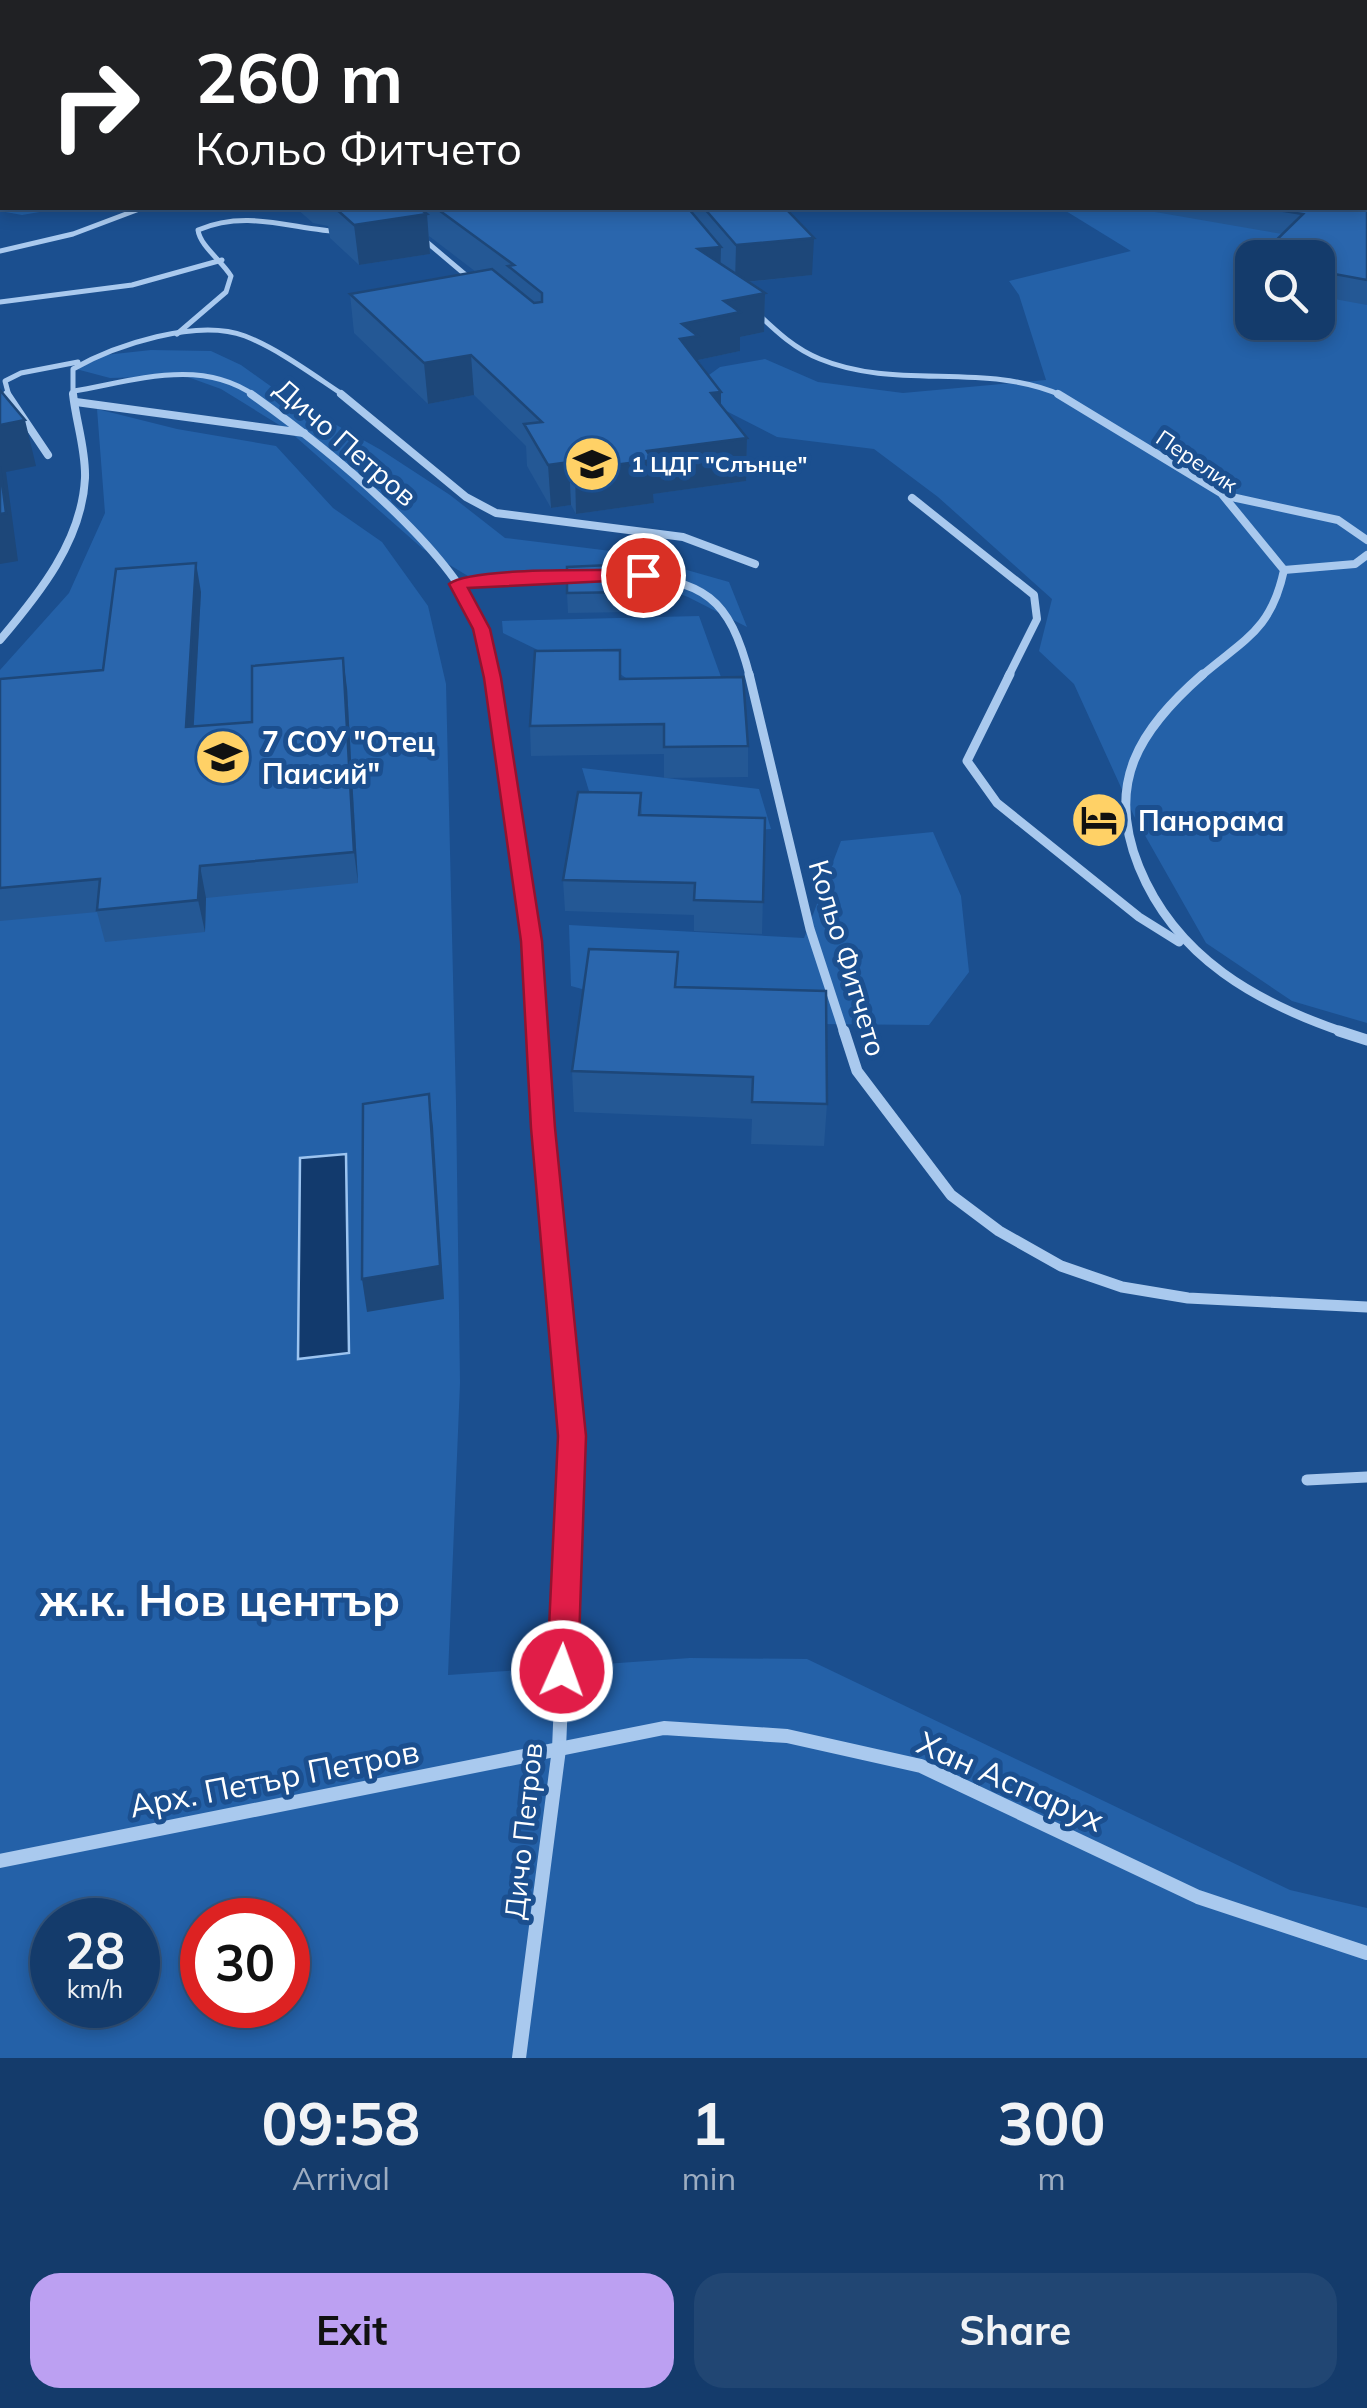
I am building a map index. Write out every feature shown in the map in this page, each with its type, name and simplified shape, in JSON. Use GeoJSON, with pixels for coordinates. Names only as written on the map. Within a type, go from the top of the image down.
{"type":"FeatureCollection","features":[{"type":"Feature","properties":{"kind":"street"},"geometry":{"type":"LineString","coordinates":[[0,251],[73,234],[137,210]]}},
{"type":"Feature","properties":{"kind":"street"},"geometry":{"type":"LineString","coordinates":[[177,334],[226,292],[231,276],[222,260],[199,238],[198,230],[222,220],[258,216],[302,229],[354,232]]}},
{"type":"Feature","properties":{"kind":"street"},"geometry":{"type":"LineString","coordinates":[[416,233],[485,290]]}},
{"type":"Feature","properties":{"kind":"street"},"geometry":{"type":"LineString","coordinates":[[0,302],[132,285],[222,260]]}},
{"type":"Feature","properties":{"kind":"street","name":"Перелик"},"geometry":{"type":"LineString","coordinates":[[752,307],[773,332],[807,356],[844,368],[894,375],[1014,380],[1068,399],[1225,495],[1284,570]]}},
{"type":"Feature","properties":{"kind":"street","name":"Дичо Петров"},"geometry":{"type":"LineString","coordinates":[[48,455],[4,389],[4,381],[20,373],[81,361],[110,348],[177,334],[242,335],[353,402],[466,497],[496,513],[683,537],[756,564]]}},
{"type":"Feature","properties":{"kind":"street"},"geometry":{"type":"LineString","coordinates":[[0,640],[26,610],[75,530],[84,477],[73,368],[81,361]]}},
{"type":"Feature","properties":{"kind":"street","name":"Дичо Петров"},"geometry":{"type":"LineString","coordinates":[[74,391],[172,374],[210,375],[240,385],[305,433],[389,506],[457,584],[482,629],[532,941],[543,1128],[572,1436],[559,1749],[519,2058]]}},
{"type":"Feature","properties":{"kind":"street"},"geometry":{"type":"LineString","coordinates":[[76,402],[305,433]]}},
{"type":"Feature","properties":{"kind":"street"},"geometry":{"type":"LineString","coordinates":[[1225,495],[1338,520],[1367,540]]}},
{"type":"Feature","properties":{"kind":"street"},"geometry":{"type":"LineString","coordinates":[[912,498],[1034,595],[1036,620],[967,761],[997,804],[1138,917],[1183,944],[1222,976],[1290,1016],[1367,1040]]}},
{"type":"Feature","properties":{"kind":"street"},"geometry":{"type":"LineString","coordinates":[[1183,944],[1140,877],[1123,822],[1124,774],[1142,744],[1193,683],[1260,632],[1279,605],[1284,570],[1354,564],[1367,554]]}},
{"type":"Feature","properties":{"kind":"street","name":"Кольо Фитчето"},"geometry":{"type":"LineString","coordinates":[[617,573],[669,578],[698,588],[729,615],[741,642],[772,761],[810,930],[857,1071],[951,1195],[998,1231],[1061,1266],[1122,1287],[1188,1298],[1367,1306]]}},
{"type":"Feature","properties":{"kind":"street"},"geometry":{"type":"LineString","coordinates":[[457,584],[598,574]]}},
{"type":"Feature","properties":{"kind":"street"},"geometry":{"type":"LineString","coordinates":[[1307,1480],[1367,1477]]}},
{"type":"Feature","properties":{"kind":"street","name":"Хан Аспарух"},"geometry":{"type":"LineString","coordinates":[[559,1749],[664,1728],[787,1736],[921,1766],[1198,1898],[1367,1952]]}},
{"type":"Feature","properties":{"kind":"street","name":"Арх. Петър Петров"},"geometry":{"type":"LineString","coordinates":[[0,1861],[559,1749]]}},
{"type":"Feature","properties":{"kind":"shaded area"},"geometry":{"type":"Polygon","coordinates":[[[0,210],[51,210],[22,215],[0,210]]]}},
{"type":"Feature","properties":{"kind":"shaded area"},"geometry":{"type":"Polygon","coordinates":[[[1064,210],[1367,210],[1367,1023],[1292,1001],[1206,943],[1134,816],[1074,684],[1039,651],[1052,599],[938,497],[874,449],[777,437],[687,391],[720,367],[765,359],[818,382],[903,393],[1046,380],[1019,295],[1009,281],[1131,251],[1064,210]]]}},
{"type":"Feature","properties":{"kind":"shaded area"},"geometry":{"type":"Polygon","coordinates":[[[151,350],[211,351],[241,365],[283,395],[381,450],[450,495],[505,538],[627,553],[729,582],[747,627],[688,597],[630,575],[468,576],[423,549],[289,431],[221,389],[185,376],[110,378],[76,369],[105,355],[151,350]]]}},
{"type":"Feature","properties":{"kind":"shaded area"},"geometry":{"type":"Polygon","coordinates":[[[97,409],[177,429],[276,446],[333,508],[382,542],[428,606],[446,684],[456,1102],[460,1383],[448,1675],[690,1658],[807,1659],[1290,1890],[1367,1908],[1367,2058],[0,2058],[0,670],[69,593],[105,513],[97,409]]]}},
{"type":"Feature","properties":{"kind":"shaded area"},"geometry":{"type":"Polygon","coordinates":[[[699,616],[730,702],[646,692],[613,669],[544,653],[503,633],[502,621],[699,616]]]}},
{"type":"Feature","properties":{"kind":"shaded area"},"geometry":{"type":"Polygon","coordinates":[[[582,768],[759,789],[771,829],[668,836],[592,801],[582,768]]]}},
{"type":"Feature","properties":{"kind":"shaded area"},"geometry":{"type":"Polygon","coordinates":[[[933,832],[961,896],[969,972],[929,1025],[707,1023],[571,986],[569,925],[804,938],[841,841],[933,832]]]}},
{"type":"Feature","properties":{"kind":"shaded area"},"geometry":{"type":"Polygon","coordinates":[[[346,1154],[349,1353],[298,1359],[300,1158],[346,1154]]]}},
{"type":"Feature","properties":{"kind":"building"},"geometry":{"type":"Polygon","coordinates":[[[337,210],[422,210],[427,214],[354,225],[337,210]]]}},
{"type":"Feature","properties":{"kind":"building"},"geometry":{"type":"Polygon","coordinates":[[[439,210],[690,210],[721,247],[698,249],[765,293],[724,301],[740,312],[682,324],[698,336],[680,339],[721,392],[711,393],[747,438],[647,451],[653,460],[575,470],[569,462],[548,465],[524,424],[542,422],[471,355],[424,363],[350,294],[492,269],[534,303],[542,302],[542,293],[508,266],[514,265],[439,210]]]}},
{"type":"Feature","properties":{"kind":"building"},"geometry":{"type":"Polygon","coordinates":[[[706,210],[787,210],[814,238],[736,245],[706,210]]]}},
{"type":"Feature","properties":{"kind":"building"},"geometry":{"type":"Polygon","coordinates":[[[1278,210],[1367,210],[1367,280],[1335,274],[1335,240],[1276,240],[1303,214],[1278,210]]]}},
{"type":"Feature","properties":{"kind":"building"},"geometry":{"type":"Polygon","coordinates":[[[0,390],[25,420],[0,425],[0,390]]]}},
{"type":"Feature","properties":{"kind":"building"},"geometry":{"type":"Polygon","coordinates":[[[0,467],[6,513],[0,514],[0,467]]]}},
{"type":"Feature","properties":{"kind":"building"},"geometry":{"type":"Polygon","coordinates":[[[196,563],[186,727],[252,722],[252,666],[343,658],[354,852],[200,866],[198,900],[97,910],[100,879],[0,888],[0,679],[103,670],[116,569],[196,563]]]}},
{"type":"Feature","properties":{"kind":"building"},"geometry":{"type":"Polygon","coordinates":[[[632,564],[633,592],[567,593],[567,567],[632,564]]]}},
{"type":"Feature","properties":{"kind":"building"},"geometry":{"type":"Polygon","coordinates":[[[620,650],[620,679],[743,677],[748,746],[664,747],[664,724],[530,726],[535,651],[620,650]]]}},
{"type":"Feature","properties":{"kind":"building"},"geometry":{"type":"Polygon","coordinates":[[[578,792],[641,793],[639,815],[765,818],[763,902],[694,900],[695,883],[563,880],[578,792]]]}},
{"type":"Feature","properties":{"kind":"building"},"geometry":{"type":"Polygon","coordinates":[[[589,949],[678,952],[675,987],[826,991],[827,1104],[752,1102],[753,1077],[572,1071],[589,949]]]}},
{"type":"Feature","properties":{"kind":"building"},"geometry":{"type":"Polygon","coordinates":[[[429,1094],[440,1266],[362,1279],[363,1104],[429,1094]]]}},
{"type":"Feature","properties":{"kind":"place","name":"1 ЦДГ \"Слънце\""},"geometry":{"type":"Point","coordinates":[592,464]}},
{"type":"Feature","properties":{"kind":"place","name":"7 СОУ \"Отец Паисий\""},"geometry":{"type":"Point","coordinates":[223,757]}},
{"type":"Feature","properties":{"kind":"place","name":"Панорама"},"geometry":{"type":"Point","coordinates":[1099,820]}},
{"type":"Feature","properties":{"kind":"district","name":"ж.к. Нов център"},"geometry":{"type":"Point","coordinates":[220,1599]}},
{"type":"Feature","properties":{"kind":"route"},"geometry":{"type":"LineString","coordinates":[[562,1671],[572,1436],[543,1128],[532,941],[482,629],[457,584],[505,578],[643,575]]}}]}
